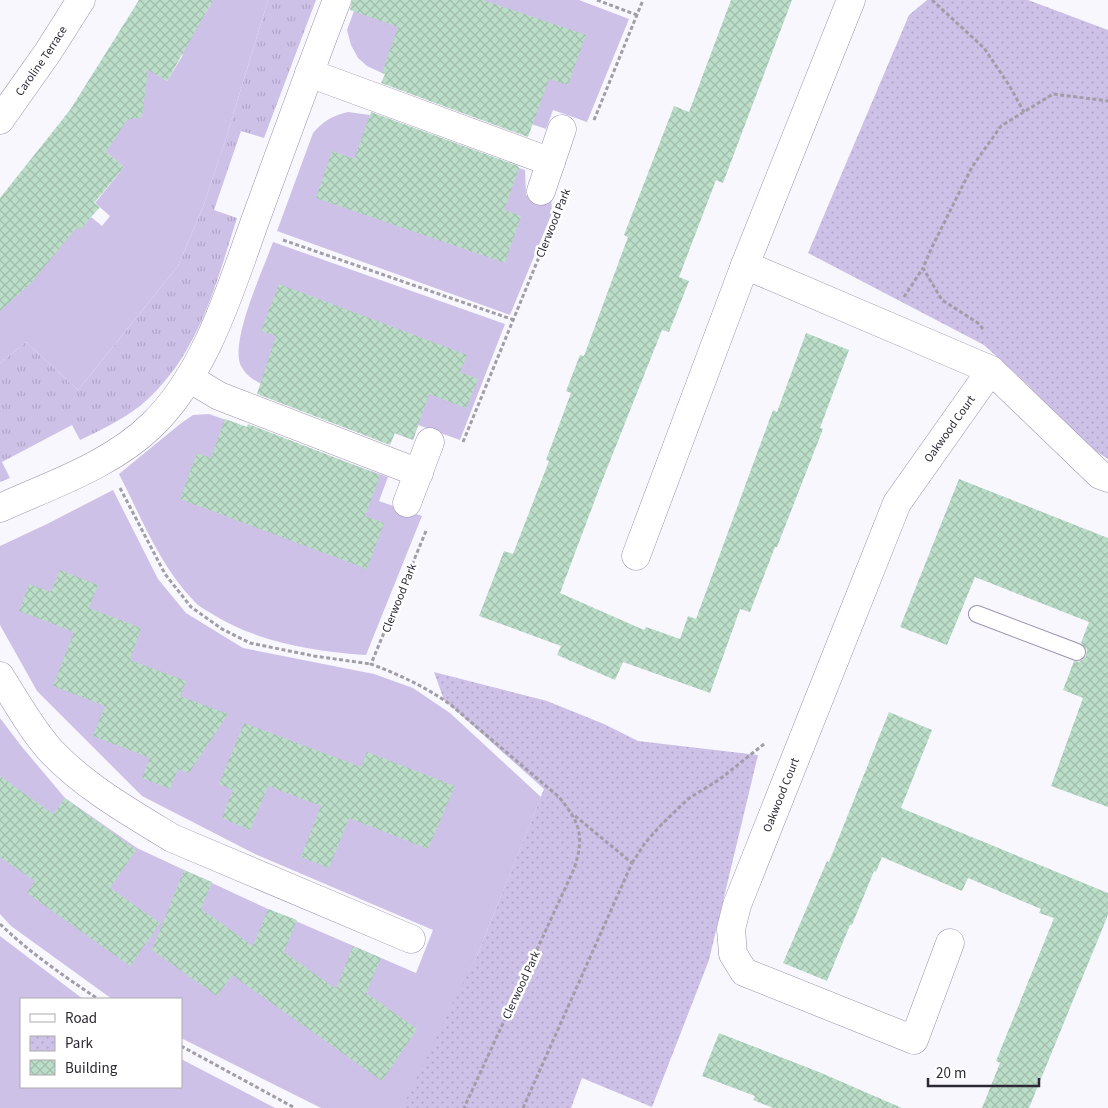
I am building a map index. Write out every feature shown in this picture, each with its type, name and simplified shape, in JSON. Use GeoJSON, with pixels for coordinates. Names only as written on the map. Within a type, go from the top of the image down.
{"type":"FeatureCollection","features":[{"type":"Feature","properties":{"kind":"street","name":"Caroline Terrace"},"geometry":{"type":"LineString","coordinates":[[0,120],[48,52],[81,0]]}},
{"type":"Feature","properties":{"kind":"street"},"geometry":{"type":"LineString","coordinates":[[0,508],[106,460],[123,449],[152,426],[166,411],[198,366],[252,229],[337,0]]}},
{"type":"Feature","properties":{"kind":"street"},"geometry":{"type":"LineString","coordinates":[[636,556],[745,265],[851,0]]}},
{"type":"Feature","properties":{"kind":"street"},"geometry":{"type":"LineString","coordinates":[[309,73],[551,162]]}},
{"type":"Feature","properties":{"kind":"street","name":"Clerwood Park"},"geometry":{"type":"LineString","coordinates":[[541,191],[562,129]]}},
{"type":"Feature","properties":{"kind":"street"},"geometry":{"type":"LineString","coordinates":[[745,265],[991,370],[1100,475],[1108,478]]}},
{"type":"Feature","properties":{"kind":"street","name":"Oakwood Court"},"geometry":{"type":"LineString","coordinates":[[950,943],[914,1040],[744,972],[733,954],[731,930],[737,905],[897,503],[991,370]]}},
{"type":"Feature","properties":{"kind":"street"},"geometry":{"type":"LineString","coordinates":[[189,378],[220,396],[419,473]]}},
{"type":"Feature","properties":{"kind":"street"},"geometry":{"type":"LineString","coordinates":[[407,503],[430,442]]}},
{"type":"Feature","properties":{"kind":"street"},"geometry":{"type":"LineString","coordinates":[[0,676],[51,751],[100,792],[172,838],[411,939]]}},
{"type":"Feature","properties":{"kind":"lane"},"geometry":{"type":"LineString","coordinates":[[977,614],[1077,652]]}},
{"type":"Feature","properties":{"kind":"path"},"geometry":{"type":"LineString","coordinates":[[597,0],[637,15]]}},
{"type":"Feature","properties":{"kind":"path"},"geometry":{"type":"LineString","coordinates":[[594,121],[643,0]]}},
{"type":"Feature","properties":{"kind":"path"},"geometry":{"type":"LineString","coordinates":[[932,0],[984,48],[1009,85],[1024,112]]}},
{"type":"Feature","properties":{"kind":"path"},"geometry":{"type":"LineString","coordinates":[[991,370],[994,341],[978,323],[942,300],[923,268],[932,246],[972,167],[1001,126],[1053,94],[1108,101]]}},
{"type":"Feature","properties":{"kind":"path","name":"Clerwood Park"},"geometry":{"type":"LineString","coordinates":[[461,447],[554,218]]}},
{"type":"Feature","properties":{"kind":"path"},"geometry":{"type":"LineString","coordinates":[[252,229],[514,320]]}},
{"type":"Feature","properties":{"kind":"path"},"geometry":{"type":"LineString","coordinates":[[106,460],[164,574],[191,607],[222,628],[250,643],[314,656],[372,664]]}},
{"type":"Feature","properties":{"kind":"path","name":"Clerwood Park"},"geometry":{"type":"LineString","coordinates":[[428,525],[372,664],[417,683],[434,693],[559,796],[573,815],[579,832],[579,853],[574,869],[464,1108]]}},
{"type":"Feature","properties":{"kind":"path"},"geometry":{"type":"LineString","coordinates":[[523,1108],[632,863],[645,843],[688,799],[720,779],[780,731],[801,741]]}},
{"type":"Feature","properties":{"kind":"path"},"geometry":{"type":"LineString","coordinates":[[573,815],[632,863]]}},
{"type":"Feature","properties":{"kind":"path"},"geometry":{"type":"LineString","coordinates":[[0,924],[36,954],[97,998]]}},
{"type":"Feature","properties":{"kind":"path"},"geometry":{"type":"LineString","coordinates":[[182,1047],[295,1108]]}},
{"type":"Feature","properties":{"kind":"green space"},"geometry":{"type":"Polygon","coordinates":[[[138,0],[162,0],[200,22],[211,4],[207,0],[268,0],[203,207],[178,266],[78,390],[26,342],[0,363],[0,311],[77,227],[80,230],[91,217],[102,226],[110,216],[95,203],[124,167],[64,117],[141,65],[167,81],[183,55],[161,42],[173,22],[138,0]]]}},
{"type":"Feature","properties":{"kind":"green space"},"geometry":{"type":"Polygon","coordinates":[[[268,0],[316,0],[264,138],[241,131],[214,210],[237,218],[212,295],[190,344],[177,366],[160,387],[140,406],[80,440],[72,425],[2,462],[10,478],[0,482],[0,363],[26,342],[78,390],[178,266],[203,207],[268,0]]]}},
{"type":"Feature","properties":{"kind":"green space"},"geometry":{"type":"Polygon","coordinates":[[[358,0],[579,0],[629,19],[587,122],[553,110],[546,129],[382,73],[367,66],[358,58],[351,45],[347,30],[358,0]]]}},
{"type":"Feature","properties":{"kind":"green space"},"geometry":{"type":"Polygon","coordinates":[[[927,0],[1028,0],[1108,30],[1108,459],[1078,440],[1028,385],[984,345],[808,253],[909,15],[927,0]]]}},
{"type":"Feature","properties":{"kind":"green space"},"geometry":{"type":"Polygon","coordinates":[[[348,112],[370,115],[525,170],[526,195],[551,195],[552,213],[510,315],[277,231],[313,133],[328,120],[348,112]]]}},
{"type":"Feature","properties":{"kind":"green space"},"geometry":{"type":"Polygon","coordinates":[[[273,242],[505,324],[460,440],[418,425],[413,440],[261,384],[247,374],[241,366],[239,355],[243,323],[273,242]]]}},
{"type":"Feature","properties":{"kind":"green space"},"geometry":{"type":"Polygon","coordinates":[[[209,414],[388,477],[379,501],[422,516],[366,655],[305,648],[245,631],[199,606],[182,587],[161,557],[119,474],[193,415],[209,414]]]}},
{"type":"Feature","properties":{"kind":"green space"},"geometry":{"type":"Polygon","coordinates":[[[113,490],[158,579],[186,613],[243,648],[374,674],[413,688],[450,713],[541,797],[476,958],[402,1108],[321,1108],[182,1038],[182,998],[111,998],[11,926],[0,914],[0,718],[65,798],[137,848],[268,909],[416,973],[433,930],[255,854],[142,796],[37,691],[0,625],[0,546],[113,490]]]}},
{"type":"Feature","properties":{"kind":"green space"},"geometry":{"type":"Polygon","coordinates":[[[434,672],[547,701],[604,724],[638,741],[758,755],[709,960],[652,1107],[582,1078],[571,1108],[401,1108],[458,990],[476,958],[544,789],[444,700],[434,672]]]}},
{"type":"Feature","properties":{"kind":"green space"},"geometry":{"type":"Polygon","coordinates":[[[0,936],[82,998],[20,998],[20,1088],[182,1088],[182,1060],[275,1108],[0,1108],[0,936]]]}},
{"type":"Feature","properties":{"kind":"building"},"geometry":{"type":"Polygon","coordinates":[[[139,0],[213,0],[167,81],[148,70],[142,117],[127,120],[106,152],[124,167],[94,203],[100,207],[80,230],[77,227],[31,283],[0,311],[0,198],[70,110],[139,0]]]}},
{"type":"Feature","properties":{"kind":"building"},"geometry":{"type":"Polygon","coordinates":[[[352,0],[483,0],[586,35],[568,85],[549,79],[528,137],[381,83],[385,74],[382,73],[398,27],[350,10],[352,0]]]}},
{"type":"Feature","properties":{"kind":"building"},"geometry":{"type":"Polygon","coordinates":[[[731,0],[792,0],[723,183],[716,180],[679,277],[689,281],[669,332],[662,330],[560,593],[644,630],[646,627],[680,639],[688,616],[696,619],[773,410],[777,412],[806,333],[849,350],[820,428],[823,429],[777,547],[775,547],[750,612],[740,609],[710,693],[623,662],[615,680],[557,655],[561,646],[479,616],[504,551],[513,554],[549,461],[546,460],[571,393],[566,391],[580,355],[584,356],[628,237],[624,235],[674,106],[689,112],[731,0]]]}},
{"type":"Feature","properties":{"kind":"building"},"geometry":{"type":"Polygon","coordinates":[[[371,112],[518,166],[519,168],[504,210],[521,216],[505,263],[316,198],[332,151],[354,159],[371,112]]]}},
{"type":"Feature","properties":{"kind":"building"},"geometry":{"type":"Polygon","coordinates":[[[279,284],[467,355],[460,372],[478,379],[466,408],[429,394],[413,440],[395,433],[390,445],[257,394],[276,336],[261,331],[279,284]]]}},
{"type":"Feature","properties":{"kind":"building"},"geometry":{"type":"Polygon","coordinates":[[[225,419],[247,427],[248,424],[380,475],[365,516],[384,523],[367,569],[180,499],[197,453],[211,458],[225,419]]]}},
{"type":"Feature","properties":{"kind":"building"},"geometry":{"type":"Polygon","coordinates":[[[959,479],[1108,538],[1108,807],[1051,786],[1083,698],[1063,690],[1074,661],[1079,662],[1086,656],[1087,650],[1081,643],[1089,622],[975,577],[947,645],[900,627],[959,479]]]}},
{"type":"Feature","properties":{"kind":"building"},"geometry":{"type":"Polygon","coordinates":[[[60,570],[98,585],[89,608],[141,628],[130,660],[186,681],[180,696],[228,714],[189,773],[178,769],[170,789],[142,778],[150,758],[93,736],[105,706],[53,686],[74,632],[19,611],[29,584],[51,592],[60,570]]]}},
{"type":"Feature","properties":{"kind":"building"},"geometry":{"type":"Polygon","coordinates":[[[889,712],[932,730],[901,808],[1108,893],[1108,915],[1029,1108],[982,1108],[1000,1063],[996,1061],[1054,918],[1039,913],[1041,909],[968,878],[962,891],[882,857],[876,872],[874,871],[852,925],[850,925],[827,981],[783,963],[827,861],[829,862],[889,712]]]}},
{"type":"Feature","properties":{"kind":"building"},"geometry":{"type":"Polygon","coordinates":[[[244,723],[361,767],[367,752],[455,786],[428,849],[349,818],[329,868],[301,857],[321,806],[268,786],[250,830],[222,818],[233,790],[219,784],[244,723]]]}},
{"type":"Feature","properties":{"kind":"building"},"geometry":{"type":"Polygon","coordinates":[[[0,776],[53,814],[65,798],[136,850],[110,888],[160,923],[130,966],[27,893],[35,881],[0,857],[0,776]]]}},
{"type":"Feature","properties":{"kind":"building"},"geometry":{"type":"Polygon","coordinates":[[[184,870],[212,882],[201,909],[253,946],[268,909],[297,920],[284,952],[336,989],[353,946],[381,958],[366,993],[417,1029],[382,1081],[232,975],[217,996],[152,950],[184,870]]]}},
{"type":"Feature","properties":{"kind":"building"},"geometry":{"type":"Polygon","coordinates":[[[719,1033],[819,1072],[902,1108],[773,1108],[753,1100],[755,1096],[702,1076],[719,1033]]]}}]}
